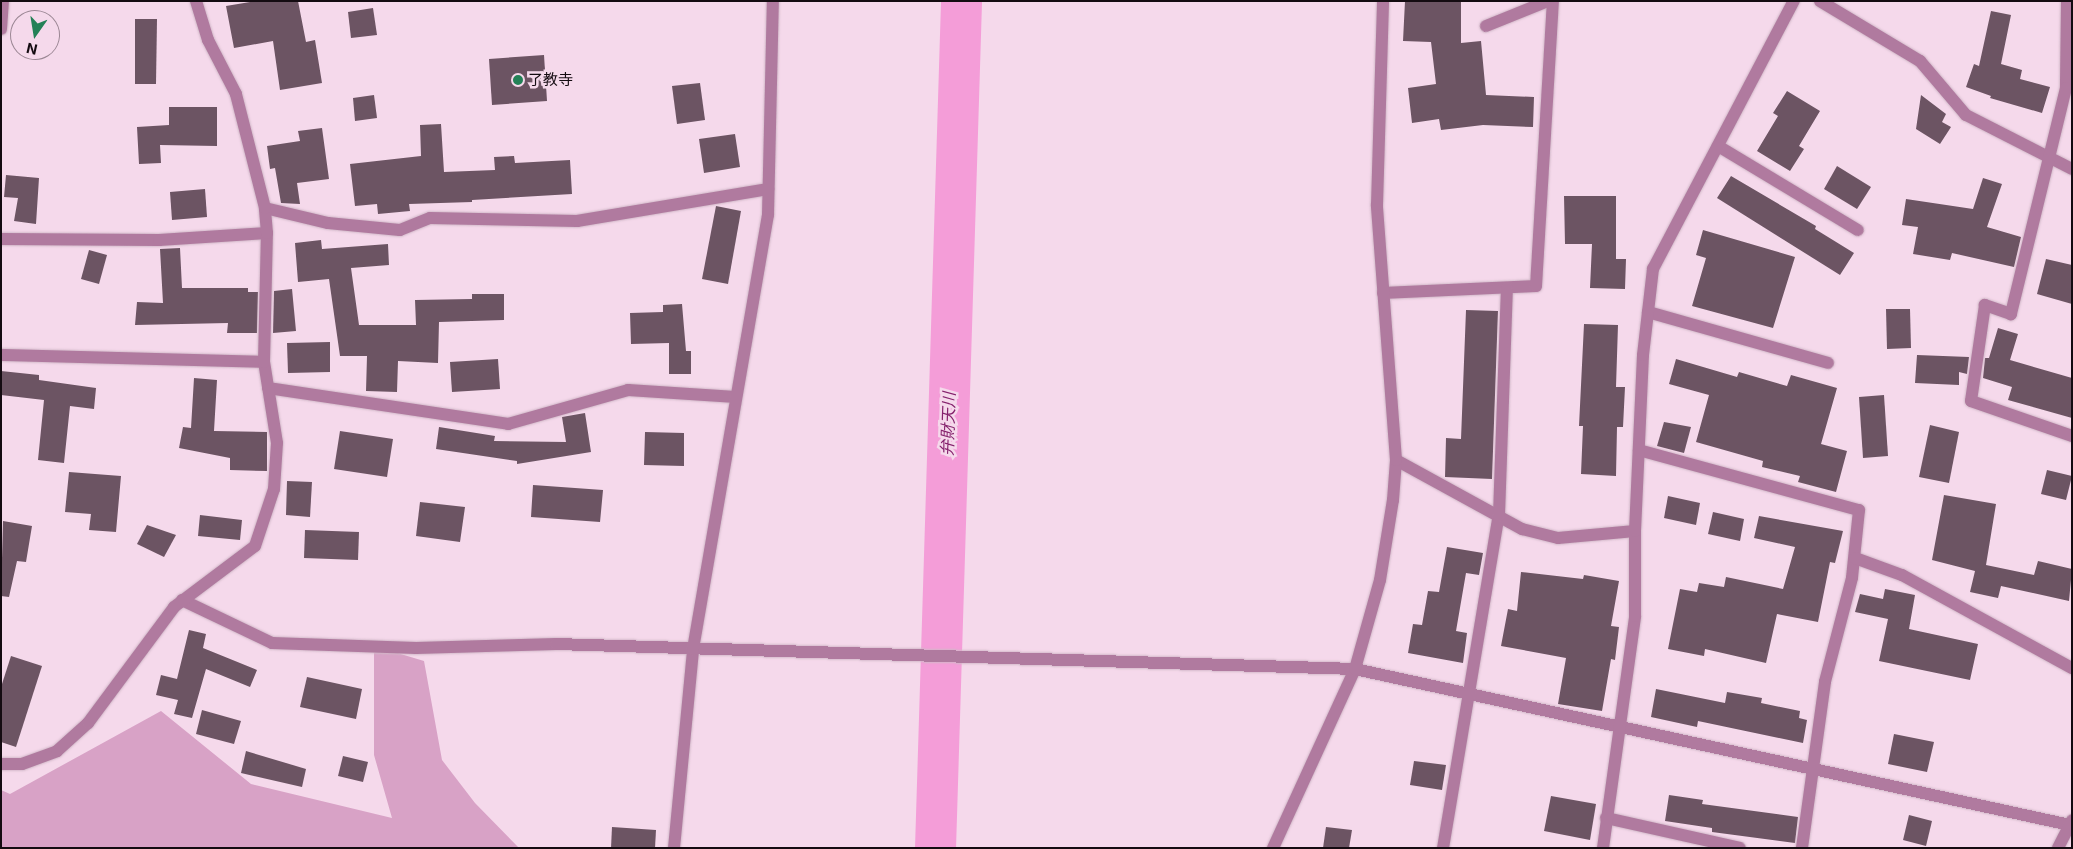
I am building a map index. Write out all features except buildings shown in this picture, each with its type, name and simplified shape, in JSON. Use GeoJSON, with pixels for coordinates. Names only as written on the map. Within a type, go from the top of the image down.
{"type":"FeatureCollection","features":[{"type":"Feature","properties":{"kind":"street"},"geometry":{"type":"LineString","coordinates":[[1,28],[3,1]]}},
{"type":"Feature","properties":{"kind":"street"},"geometry":{"type":"LineString","coordinates":[[1,764],[22,764],[57,751],[88,723],[174,607],[255,546],[274,489],[277,443],[264,362],[267,233],[265,208],[236,94],[208,40],[196,1]]}},
{"type":"Feature","properties":{"kind":"street"},"geometry":{"type":"LineString","coordinates":[[674,848],[693,649],[768,215],[773,1]]}},
{"type":"Feature","properties":{"kind":"street"},"geometry":{"type":"LineString","coordinates":[[1273,848],[1355,668],[1380,580],[1396,460],[1377,204],[1383,1]]}},
{"type":"Feature","properties":{"kind":"street"},"geometry":{"type":"LineString","coordinates":[[1486,26],[1548,1]]}},
{"type":"Feature","properties":{"kind":"street"},"geometry":{"type":"LineString","coordinates":[[1383,293],[1536,286],[1553,1]]}},
{"type":"Feature","properties":{"kind":"street"},"geometry":{"type":"LineString","coordinates":[[1602,848],[1635,616],[1635,531],[1639,450],[1648,312],[1653,269],[1794,1]]}},
{"type":"Feature","properties":{"kind":"street"},"geometry":{"type":"LineString","coordinates":[[1820,1],[1920,61],[1966,116],[2050,155],[2072,169]]}},
{"type":"Feature","properties":{"kind":"street"},"geometry":{"type":"LineString","coordinates":[[2067,1],[2066,88],[2050,155],[2011,314],[1986,305],[1971,401],[2072,436]]}},
{"type":"Feature","properties":{"kind":"street"},"geometry":{"type":"LineString","coordinates":[[1718,146],[1858,230]]}},
{"type":"Feature","properties":{"kind":"street"},"geometry":{"type":"LineString","coordinates":[[265,208],[328,223],[400,230],[430,218],[577,221],[768,189]]}},
{"type":"Feature","properties":{"kind":"street"},"geometry":{"type":"LineString","coordinates":[[1,239],[159,240],[267,233]]}},
{"type":"Feature","properties":{"kind":"street"},"geometry":{"type":"LineString","coordinates":[[1443,848],[1499,515],[1507,288]]}},
{"type":"Feature","properties":{"kind":"street"},"geometry":{"type":"LineString","coordinates":[[1648,312],[1828,363]]}},
{"type":"Feature","properties":{"kind":"street"},"geometry":{"type":"LineString","coordinates":[[1,355],[264,362]]}},
{"type":"Feature","properties":{"kind":"street"},"geometry":{"type":"LineString","coordinates":[[268,388],[508,424],[628,390],[736,398]]}},
{"type":"Feature","properties":{"kind":"street"},"geometry":{"type":"LineString","coordinates":[[1639,450],[1859,510],[1852,578],[1825,682],[1810,768],[1802,848]]}},
{"type":"Feature","properties":{"kind":"street"},"geometry":{"type":"LineString","coordinates":[[1396,460],[1522,529],[1558,538],[1635,531]]}},
{"type":"Feature","properties":{"kind":"street"},"geometry":{"type":"LineString","coordinates":[[1855,558],[1902,575],[2072,668]]}},
{"type":"Feature","properties":{"kind":"street"},"geometry":{"type":"LineString","coordinates":[[182,600],[272,643],[416,648],[556,644],[1355,668],[2071,823],[2058,848]]}},
{"type":"Feature","properties":{"kind":"street"},"geometry":{"type":"LineString","coordinates":[[1606,818],[1740,848]]}},
{"type":"Feature","properties":{"kind":"shaded area"},"geometry":{"type":"Polygon","coordinates":[[[374,646],[424,661],[442,760],[475,803],[519,848],[1,848],[1,790],[10,794],[161,711],[251,784],[392,818],[374,755],[374,646]]]}},
{"type":"Feature","properties":{"kind":"waterway","name":"弁財天川"},"geometry":{"type":"LineString","coordinates":[[935,848],[961,1]]}},
{"type":"Feature","properties":{"kind":"place","name":"了教寺"},"geometry":{"type":"Point","coordinates":[518,80]}}]}
